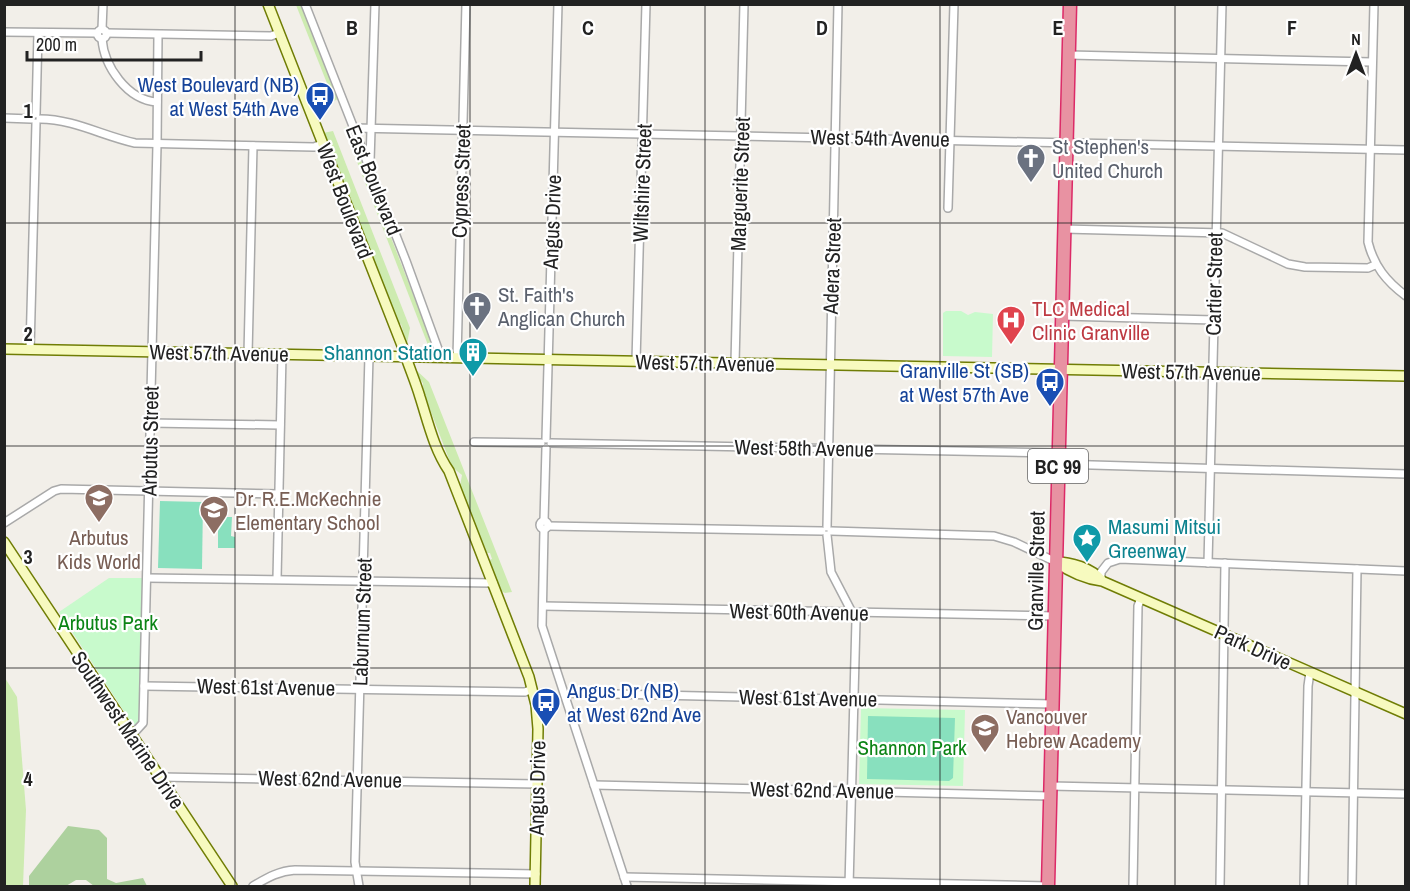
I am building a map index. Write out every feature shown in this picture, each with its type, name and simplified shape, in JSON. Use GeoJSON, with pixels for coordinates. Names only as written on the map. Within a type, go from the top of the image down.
{"type":"FeatureCollection","features":[{"type":"Feature","properties":{"kind":"highway","name":"Granville Street"},"geometry":{"type":"LineString","coordinates":[[1048,886],[1070,4]]}},
{"type":"Feature","properties":{"kind":"street"},"geometry":{"type":"LineString","coordinates":[[103,4],[102,34],[106,58],[112,71],[144,100],[157,102]]}},
{"type":"Feature","properties":{"kind":"street","name":"West Boulevard"},"geometry":{"type":"LineString","coordinates":[[268,4],[406,357],[424,413],[493,583],[532,689]]}},
{"type":"Feature","properties":{"kind":"street","name":"East Boulevard"},"geometry":{"type":"LineString","coordinates":[[305,4],[410,272],[438,349],[438,357]]}},
{"type":"Feature","properties":{"kind":"street"},"geometry":{"type":"LineString","coordinates":[[368,164],[370,161],[375,4]]}},
{"type":"Feature","properties":{"kind":"street","name":"Cypress Street"},"geometry":{"type":"LineString","coordinates":[[457,358],[466,4]]}},
{"type":"Feature","properties":{"kind":"street","name":"Angus Drive"},"geometry":{"type":"LineString","coordinates":[[543,606],[558,4]]}},
{"type":"Feature","properties":{"kind":"street","name":"Wiltshire Street"},"geometry":{"type":"LineString","coordinates":[[636,361],[646,4]]}},
{"type":"Feature","properties":{"kind":"street","name":"Marguerite Street"},"geometry":{"type":"LineString","coordinates":[[735,363],[744,4]]}},
{"type":"Feature","properties":{"kind":"street","name":"Adera Street"},"geometry":{"type":"LineString","coordinates":[[838,4],[827,531],[831,572],[856,620],[849,884]]}},
{"type":"Feature","properties":{"kind":"street"},"geometry":{"type":"LineString","coordinates":[[948,208],[954,4]]}},
{"type":"Feature","properties":{"kind":"street","name":"Cartier Street"},"geometry":{"type":"LineString","coordinates":[[1208,562],[1222,4]]}},
{"type":"Feature","properties":{"kind":"street"},"geometry":{"type":"LineString","coordinates":[[1374,4],[1368,242],[1376,265],[1385,278],[1406,296]]}},
{"type":"Feature","properties":{"kind":"street"},"geometry":{"type":"LineString","coordinates":[[4,32],[271,36],[279,33]]}},
{"type":"Feature","properties":{"kind":"street"},"geometry":{"type":"LineString","coordinates":[[30,350],[38,33]]}},
{"type":"Feature","properties":{"kind":"street","name":"Arbutus Street"},"geometry":{"type":"LineString","coordinates":[[132,735],[143,723],[158,35]]}},
{"type":"Feature","properties":{"kind":"street"},"geometry":{"type":"LineString","coordinates":[[1069,55],[1372,62]]}},
{"type":"Feature","properties":{"kind":"street"},"geometry":{"type":"LineString","coordinates":[[4,118],[68,122],[116,139],[157,145],[314,147],[322,144]]}},
{"type":"Feature","properties":{"kind":"street","name":"West 54th Avenue"},"geometry":{"type":"LineString","coordinates":[[354,128],[1406,150]]}},
{"type":"Feature","properties":{"kind":"street"},"geometry":{"type":"LineString","coordinates":[[248,354],[253,146]]}},
{"type":"Feature","properties":{"kind":"street"},"geometry":{"type":"LineString","coordinates":[[1064,230],[1223,233],[1274,259],[1297,266],[1368,268],[1376,265]]}},
{"type":"Feature","properties":{"kind":"street"},"geometry":{"type":"LineString","coordinates":[[1062,316],[1214,320]]}},
{"type":"Feature","properties":{"kind":"street","name":"West 57th Avenue"},"geometry":{"type":"LineString","coordinates":[[4,349],[1406,376]]}},
{"type":"Feature","properties":{"kind":"street"},"geometry":{"type":"LineString","coordinates":[[277,579],[282,354]]}},
{"type":"Feature","properties":{"kind":"street","name":"Laburnum Street"},"geometry":{"type":"LineString","coordinates":[[359,886],[356,871],[369,356]]}},
{"type":"Feature","properties":{"kind":"street"},"geometry":{"type":"LineString","coordinates":[[150,423],[280,425]]}},
{"type":"Feature","properties":{"kind":"street","name":"West 58th Avenue"},"geometry":{"type":"LineString","coordinates":[[474,442],[828,448],[1210,468],[1406,474]]}},
{"type":"Feature","properties":{"kind":"street"},"geometry":{"type":"LineString","coordinates":[[4,523],[54,490],[61,489],[278,494]]}},
{"type":"Feature","properties":{"kind":"street"},"geometry":{"type":"LineString","coordinates":[[546,526],[979,534],[1014,542],[1056,562]]}},
{"type":"Feature","properties":{"kind":"street","name":"Southwest Marine Drive"},"geometry":{"type":"LineString","coordinates":[[4,542],[232,886]]}},
{"type":"Feature","properties":{"kind":"street"},"geometry":{"type":"LineString","coordinates":[[1101,580],[1104,567],[1115,560],[1406,571]]}},
{"type":"Feature","properties":{"kind":"street","name":"Park Drive"},"geometry":{"type":"LineString","coordinates":[[1056,562],[1068,562],[1141,598],[1406,714]]}},
{"type":"Feature","properties":{"kind":"street"},"geometry":{"type":"LineString","coordinates":[[1220,886],[1225,563]]}},
{"type":"Feature","properties":{"kind":"street"},"geometry":{"type":"LineString","coordinates":[[1352,886],[1357,569]]}},
{"type":"Feature","properties":{"kind":"street"},"geometry":{"type":"LineString","coordinates":[[147,578],[493,583]]}},
{"type":"Feature","properties":{"kind":"street"},"geometry":{"type":"LineString","coordinates":[[1133,886],[1138,606],[1141,598]]}},
{"type":"Feature","properties":{"kind":"street"},"geometry":{"type":"LineString","coordinates":[[543,606],[542,626],[627,886]]}},
{"type":"Feature","properties":{"kind":"street","name":"West 60th Avenue"},"geometry":{"type":"LineString","coordinates":[[543,606],[1055,616]]}},
{"type":"Feature","properties":{"kind":"street"},"geometry":{"type":"LineString","coordinates":[[1304,886],[1310,672]]}},
{"type":"Feature","properties":{"kind":"street","name":"West 61st Avenue"},"geometry":{"type":"LineString","coordinates":[[144,686],[525,692],[532,689]]}},
{"type":"Feature","properties":{"kind":"street","name":"Angus Drive"},"geometry":{"type":"LineString","coordinates":[[532,689],[538,717],[535,886]]}},
{"type":"Feature","properties":{"kind":"street","name":"West 61st Avenue"},"geometry":{"type":"LineString","coordinates":[[565,695],[571,693],[1052,704]]}},
{"type":"Feature","properties":{"kind":"street","name":"West 62nd Avenue"},"geometry":{"type":"LineString","coordinates":[[160,777],[537,784]]}},
{"type":"Feature","properties":{"kind":"street","name":"West 62nd Avenue"},"geometry":{"type":"LineString","coordinates":[[594,785],[851,791],[1050,791],[1134,788],[1406,794]]}},
{"type":"Feature","properties":{"kind":"street"},"geometry":{"type":"LineString","coordinates":[[253,886],[283,871],[536,874]]}},
{"type":"Feature","properties":{"kind":"street"},"geometry":{"type":"LineString","coordinates":[[624,876],[849,884],[1048,886]]}},
{"type":"Feature","properties":{"kind":"green space"},"geometry":{"type":"Polygon","coordinates":[[[296,5],[301,5],[338,99],[334,101],[296,5]]]}},
{"type":"Feature","properties":{"kind":"green space"},"geometry":{"type":"Polygon","coordinates":[[[348,127],[432,343],[428,345],[344,128],[348,127]]]}},
{"type":"Feature","properties":{"kind":"green space"},"geometry":{"type":"Polygon","coordinates":[[[333,131],[410,328],[407,344],[401,324],[398,325],[323,133],[333,131]]]}},
{"type":"Feature","properties":{"kind":"green space"},"geometry":{"type":"Polygon","coordinates":[[[961,311],[968,315],[975,312],[993,314],[992,357],[943,356],[943,313],[961,311]]]}},
{"type":"Feature","properties":{"kind":"green space"},"geometry":{"type":"Polygon","coordinates":[[[415,369],[429,382],[512,592],[505,593],[499,590],[489,560],[492,559],[490,553],[487,553],[460,486],[462,475],[452,467],[423,391],[423,383],[418,378],[415,369]]]}},
{"type":"Feature","properties":{"kind":"green space"},"geometry":{"type":"Polygon","coordinates":[[[160,501],[203,502],[202,569],[158,568],[160,501]]]}},
{"type":"Feature","properties":{"kind":"green space"},"geometry":{"type":"Polygon","coordinates":[[[218,517],[232,517],[231,536],[235,537],[235,548],[218,548],[218,517]]]}},
{"type":"Feature","properties":{"kind":"green space","name":"Arbutus Park"},"geometry":{"type":"Polygon","coordinates":[[[109,578],[145,578],[141,721],[135,725],[59,612],[109,578]]]}},
{"type":"Feature","properties":{"kind":"green space"},"geometry":{"type":"Polygon","coordinates":[[[5,678],[17,697],[26,810],[23,886],[5,886],[5,678]]]}},
{"type":"Feature","properties":{"kind":"green space","name":"Shannon Park"},"geometry":{"type":"Polygon","coordinates":[[[861,708],[965,710],[963,786],[859,784],[861,708]]]}},
{"type":"Feature","properties":{"kind":"green space","name":"Shannon Park"},"geometry":{"type":"Polygon","coordinates":[[[868,716],[955,718],[953,778],[949,781],[867,779],[868,716]]]}},
{"type":"Feature","properties":{"kind":"green space"},"geometry":{"type":"Polygon","coordinates":[[[68,826],[99,830],[107,838],[107,879],[116,883],[143,878],[147,886],[94,886],[86,880],[76,880],[66,886],[29,886],[29,876],[68,826]]]}},
{"type":"Feature","properties":{"kind":"place","name":"West Boulevard (NB) at West 54th Ave"},"geometry":{"type":"Point","coordinates":[320,122]}},
{"type":"Feature","properties":{"kind":"place","name":"St Stephen's United Church"},"geometry":{"type":"Point","coordinates":[1031,184]}},
{"type":"Feature","properties":{"kind":"place","name":"St. Faith's Anglican Church"},"geometry":{"type":"Point","coordinates":[477,332]}},
{"type":"Feature","properties":{"kind":"place","name":"TLC Medical Clinic Granville"},"geometry":{"type":"Point","coordinates":[1011,346]}},
{"type":"Feature","properties":{"kind":"place","name":"Shannon Station"},"geometry":{"type":"Point","coordinates":[473,378]}},
{"type":"Feature","properties":{"kind":"place","name":"Granville St (SB) at West 57th Ave"},"geometry":{"type":"Point","coordinates":[1050,408]}},
{"type":"Feature","properties":{"kind":"place","name":"Arbutus Kids World"},"geometry":{"type":"Point","coordinates":[99,524]}},
{"type":"Feature","properties":{"kind":"place","name":"Dr. R.E.McKechnie Elementary School"},"geometry":{"type":"Point","coordinates":[214,536]}},
{"type":"Feature","properties":{"kind":"place","name":"Masumi Mitsui Greenway"},"geometry":{"type":"Point","coordinates":[1087,564]}},
{"type":"Feature","properties":{"kind":"place","name":"Angus Dr (NB) at West 62nd Ave"},"geometry":{"type":"Point","coordinates":[546,728]}},
{"type":"Feature","properties":{"kind":"place","name":"Vancouver Hebrew Academy"},"geometry":{"type":"Point","coordinates":[985,754]}}]}
